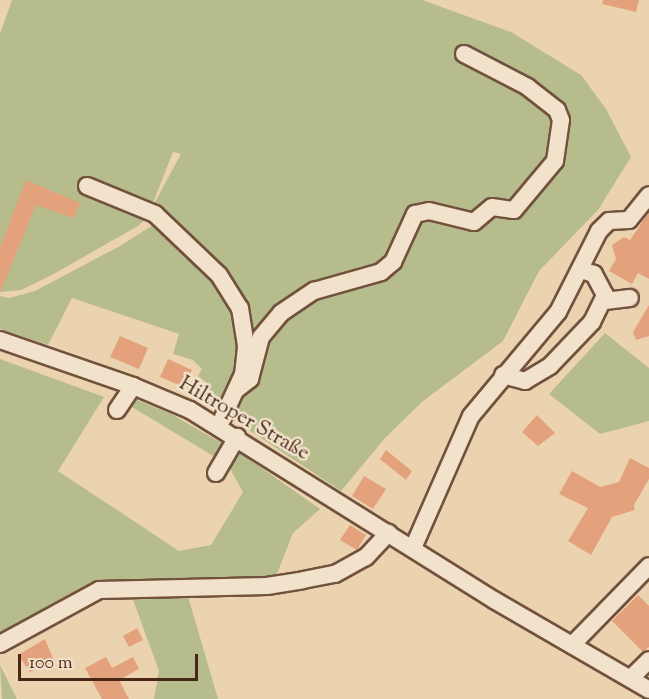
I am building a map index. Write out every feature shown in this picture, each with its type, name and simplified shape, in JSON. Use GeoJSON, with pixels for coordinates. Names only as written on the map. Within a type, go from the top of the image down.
{"type":"FeatureCollection","features":[{"type":"Feature","properties":{"kind":"street"},"geometry":{"type":"LineString","coordinates":[[236,390],[250,379],[261,337],[281,313],[325,286],[381,272],[393,262],[415,214],[429,211],[474,222],[492,207],[514,210],[555,161],[561,120],[557,110],[528,87],[464,54]]}},
{"type":"Feature","properties":{"kind":"street"},"geometry":{"type":"LineString","coordinates":[[87,186],[155,214],[219,275],[240,308],[244,336],[243,374],[219,426]]}},
{"type":"Feature","properties":{"kind":"street"},"geometry":{"type":"LineString","coordinates":[[413,548],[471,416],[558,312],[602,227],[609,221],[629,220],[649,195]]}},
{"type":"Feature","properties":{"kind":"street"},"geometry":{"type":"LineString","coordinates":[[503,375],[525,381],[550,366],[592,322],[605,301],[602,285],[594,274],[581,270]]}},
{"type":"Feature","properties":{"kind":"street"},"geometry":{"type":"LineString","coordinates":[[605,301],[630,298]]}},
{"type":"Feature","properties":{"kind":"street","name":"Hiltroper Straße"},"geometry":{"type":"LineString","coordinates":[[0,340],[133,386],[219,426],[388,533],[649,690]]}},
{"type":"Feature","properties":{"kind":"street"},"geometry":{"type":"LineString","coordinates":[[117,410],[133,386]]}},
{"type":"Feature","properties":{"kind":"street"},"geometry":{"type":"LineString","coordinates":[[216,473],[237,437]]}},
{"type":"Feature","properties":{"kind":"street"},"geometry":{"type":"LineString","coordinates":[[0,644],[99,590],[267,586],[303,580],[335,573],[366,557],[388,533]]}},
{"type":"Feature","properties":{"kind":"street"},"geometry":{"type":"LineString","coordinates":[[572,645],[649,566]]}},
{"type":"Feature","properties":{"kind":"street"},"geometry":{"type":"LineString","coordinates":[[631,678],[649,660]]}},
{"type":"Feature","properties":{"kind":"green space"},"geometry":{"type":"Polygon","coordinates":[[[12,0],[422,0],[511,32],[581,75],[606,109],[631,157],[598,210],[539,271],[503,341],[423,401],[385,438],[341,491],[207,402],[211,395],[207,383],[198,376],[202,369],[193,360],[173,354],[179,334],[72,298],[48,345],[0,329],[0,296],[9,298],[35,291],[120,246],[166,217],[154,204],[181,154],[173,152],[147,218],[138,226],[21,290],[0,292],[0,34],[12,0]]]}},
{"type":"Feature","properties":{"kind":"green space"},"geometry":{"type":"Polygon","coordinates":[[[605,333],[649,368],[649,421],[600,434],[549,394],[605,333]]]}},
{"type":"Feature","properties":{"kind":"green space"},"geometry":{"type":"Polygon","coordinates":[[[0,359],[104,397],[58,471],[179,551],[211,545],[243,492],[229,467],[240,453],[320,509],[293,533],[273,584],[187,593],[218,699],[154,699],[159,671],[131,594],[100,594],[0,639],[0,359]]]}},
{"type":"Feature","properties":{"kind":"green space"},"geometry":{"type":"Polygon","coordinates":[[[132,398],[171,414],[225,445],[215,457],[127,404],[132,398]]]}},
{"type":"Feature","properties":{"kind":"green space"},"geometry":{"type":"Polygon","coordinates":[[[0,665],[17,699],[2,699],[0,665]]]}},
{"type":"Feature","properties":{"kind":"building"},"geometry":{"type":"Polygon","coordinates":[[[603,0],[639,0],[636,12],[602,4],[603,0]]]}},
{"type":"Feature","properties":{"kind":"building"},"geometry":{"type":"Polygon","coordinates":[[[26,180],[80,203],[74,218],[36,205],[0,293],[0,248],[26,180]]]}},
{"type":"Feature","properties":{"kind":"building"},"geometry":{"type":"Polygon","coordinates":[[[649,212],[649,279],[638,273],[632,284],[609,271],[616,259],[612,245],[624,237],[630,240],[649,212]]]}},
{"type":"Feature","properties":{"kind":"building"},"geometry":{"type":"Polygon","coordinates":[[[649,305],[649,336],[636,340],[633,332],[649,305]]]}},
{"type":"Feature","properties":{"kind":"building"},"geometry":{"type":"Polygon","coordinates":[[[120,336],[148,348],[139,369],[110,357],[120,336]]]}},
{"type":"Feature","properties":{"kind":"building"},"geometry":{"type":"Polygon","coordinates":[[[168,359],[192,370],[184,387],[160,377],[168,359]]]}},
{"type":"Feature","properties":{"kind":"building"},"geometry":{"type":"Polygon","coordinates":[[[537,415],[555,433],[538,446],[522,432],[537,415]]]}},
{"type":"Feature","properties":{"kind":"building"},"geometry":{"type":"Polygon","coordinates":[[[386,450],[412,471],[406,480],[380,459],[386,450]]]}},
{"type":"Feature","properties":{"kind":"building"},"geometry":{"type":"Polygon","coordinates":[[[630,458],[649,468],[649,479],[634,505],[635,510],[612,517],[591,555],[568,541],[588,508],[559,494],[572,471],[600,487],[619,482],[630,458]]]}},
{"type":"Feature","properties":{"kind":"building"},"geometry":{"type":"Polygon","coordinates":[[[364,476],[386,489],[373,509],[352,496],[364,476]]]}},
{"type":"Feature","properties":{"kind":"building"},"geometry":{"type":"Polygon","coordinates":[[[350,525],[366,535],[357,550],[340,540],[350,525]]]}},
{"type":"Feature","properties":{"kind":"building"},"geometry":{"type":"Polygon","coordinates":[[[638,595],[649,606],[649,647],[643,652],[612,621],[638,595]]]}},
{"type":"Feature","properties":{"kind":"building"},"geometry":{"type":"Polygon","coordinates":[[[137,628],[143,640],[129,647],[123,636],[137,628]]]}},
{"type":"Feature","properties":{"kind":"building"},"geometry":{"type":"Polygon","coordinates":[[[45,639],[54,661],[30,672],[18,655],[45,639]]]}},
{"type":"Feature","properties":{"kind":"building"},"geometry":{"type":"Polygon","coordinates":[[[106,657],[112,668],[133,657],[139,669],[119,680],[129,699],[102,699],[85,668],[106,657]]]}}]}
